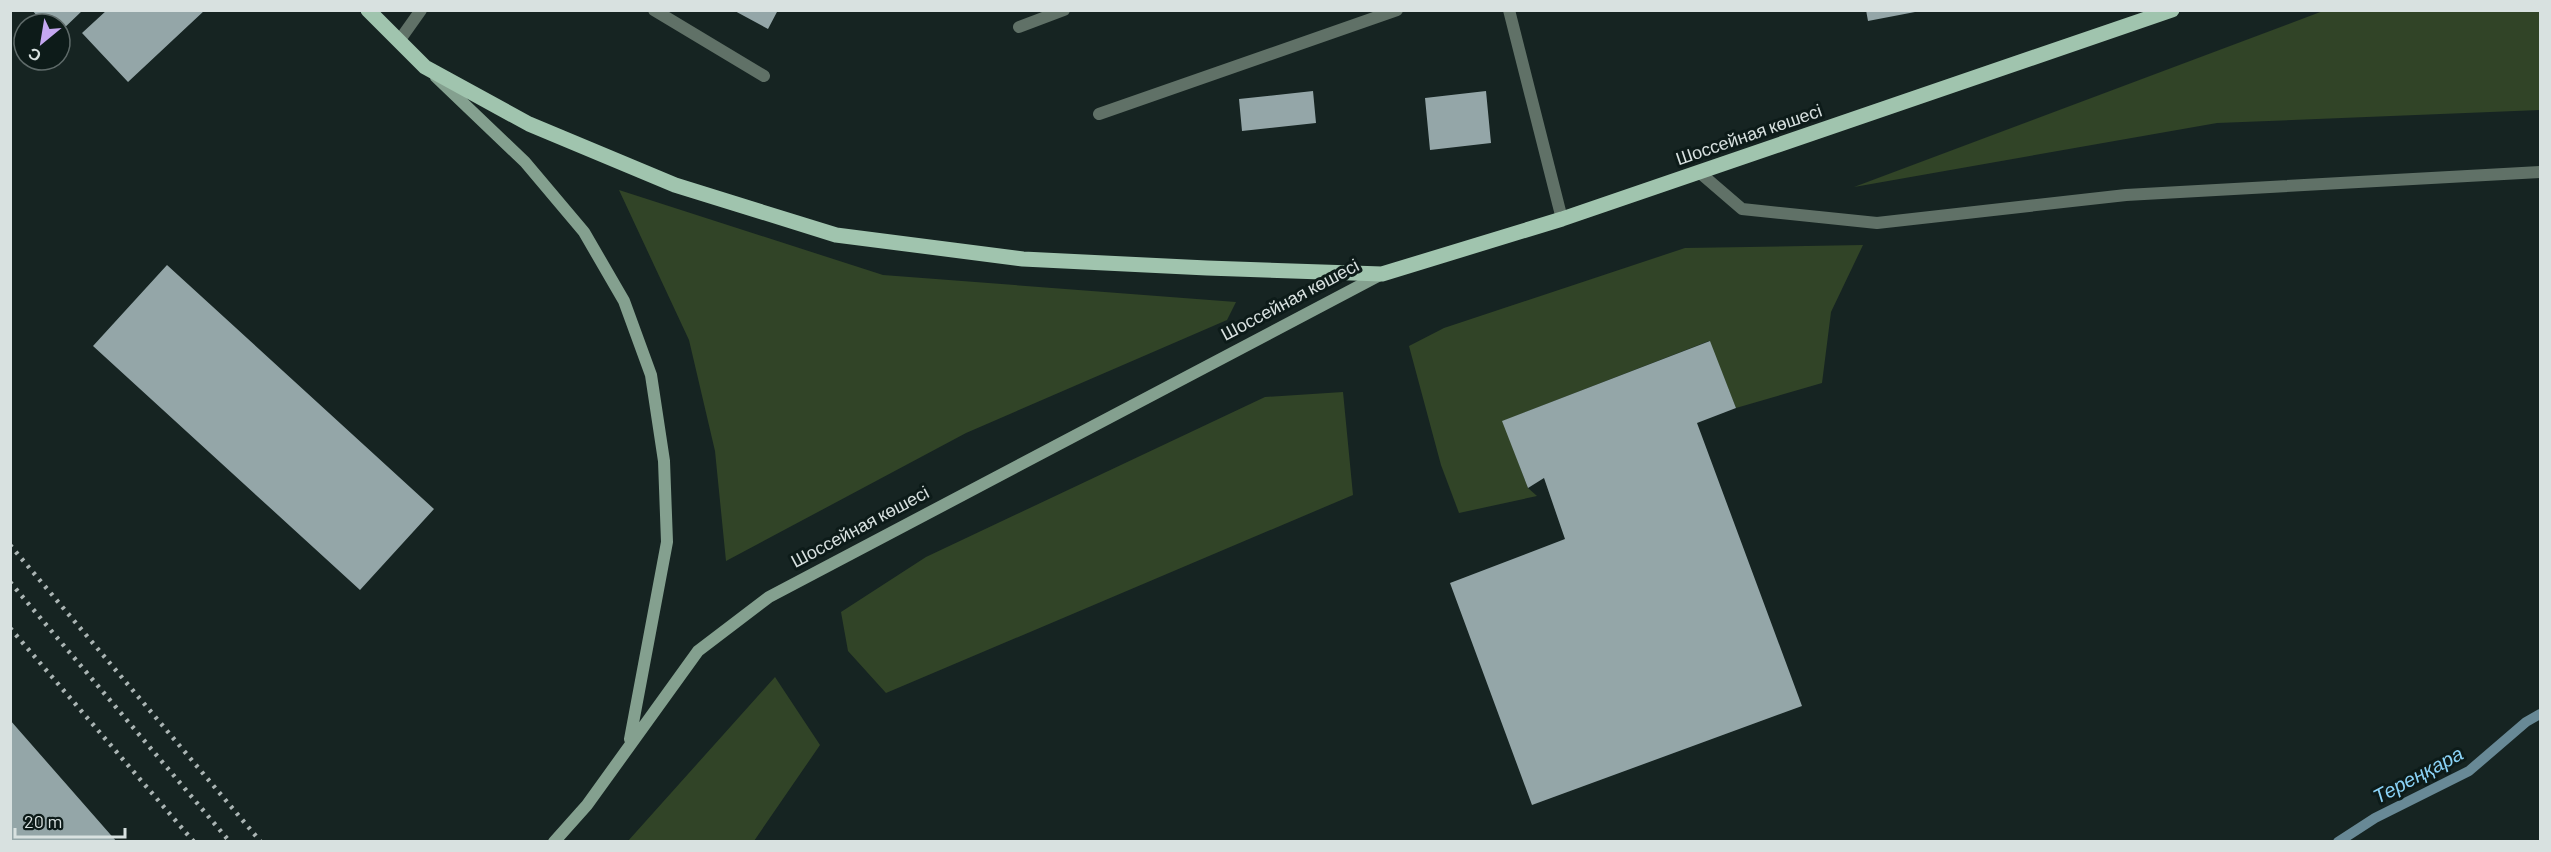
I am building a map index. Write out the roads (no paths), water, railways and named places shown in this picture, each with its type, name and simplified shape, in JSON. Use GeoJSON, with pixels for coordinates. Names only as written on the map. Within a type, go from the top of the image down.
{"type":"FeatureCollection","features":[{"type":"Feature","properties":{"kind":"main road"},"geometry":{"type":"LineString","coordinates":[[368,10],[525,162],[584,232],[624,301],[651,375],[664,461],[667,543],[630,743]]}},
{"type":"Feature","properties":{"kind":"main road","name":"Шоссейная көшесі"},"geometry":{"type":"LineString","coordinates":[[554,842],[587,805],[698,651],[768,597],[1382,274],[1562,219],[2172,10]]}},
{"type":"Feature","properties":{"kind":"main road"},"geometry":{"type":"LineString","coordinates":[[425,67],[529,124],[675,185],[836,235],[1023,259],[1382,274]]}},
{"type":"Feature","properties":{"kind":"street"},"geometry":{"type":"LineString","coordinates":[[399,41],[421,10]]}},
{"type":"Feature","properties":{"kind":"street"},"geometry":{"type":"LineString","coordinates":[[654,10],[764,76]]}},
{"type":"Feature","properties":{"kind":"street"},"geometry":{"type":"LineString","coordinates":[[1019,27],[1064,10]]}},
{"type":"Feature","properties":{"kind":"street"},"geometry":{"type":"LineString","coordinates":[[1099,114],[1397,10]]}},
{"type":"Feature","properties":{"kind":"street"},"geometry":{"type":"LineString","coordinates":[[1509,10],[1562,219]]}},
{"type":"Feature","properties":{"kind":"street"},"geometry":{"type":"LineString","coordinates":[[1699,172],[1742,209],[1877,223],[2126,195],[2541,171]]}},
{"type":"Feature","properties":{"kind":"waterway","name":"Тереңқара"},"geometry":{"type":"LineString","coordinates":[[2338,842],[2375,818],[2469,771],[2526,722],[2540,714]]}},
{"type":"Feature","properties":{"kind":"railway"},"geometry":{"type":"LineString","coordinates":[[10,545],[261,842]]}},
{"type":"Feature","properties":{"kind":"railway"},"geometry":{"type":"LineString","coordinates":[[10,582],[230,842]]}},
{"type":"Feature","properties":{"kind":"railway"},"geometry":{"type":"LineString","coordinates":[[10,628],[194,842]]}}]}
